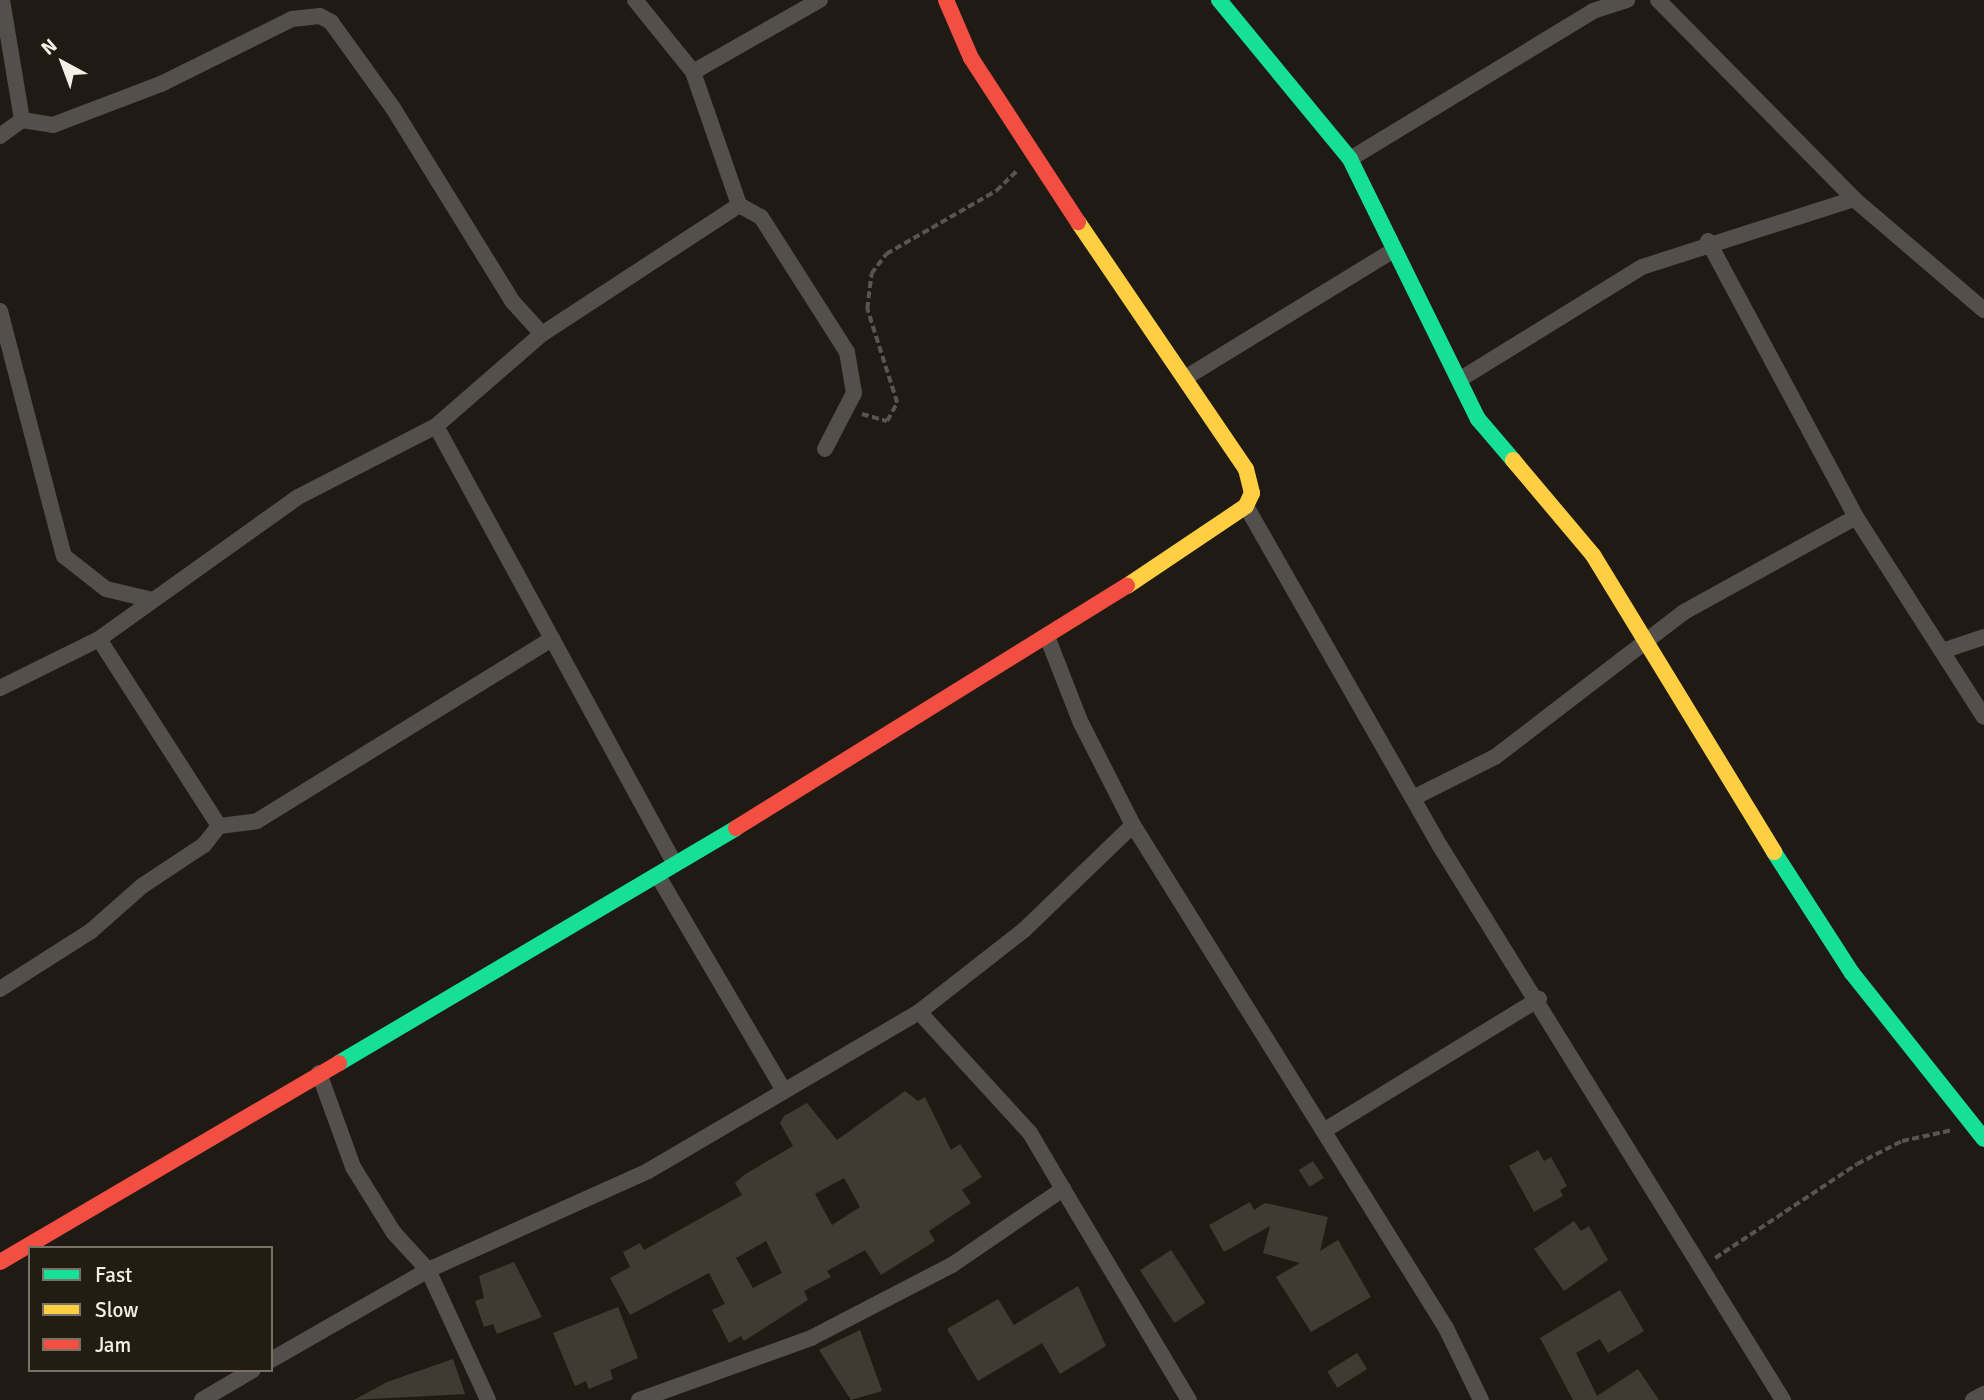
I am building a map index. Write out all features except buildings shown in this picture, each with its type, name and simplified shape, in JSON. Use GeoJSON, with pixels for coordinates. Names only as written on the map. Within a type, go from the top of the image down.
{"type":"FeatureCollection","features":[{"type":"Feature","properties":{"kind":"street"},"geometry":{"type":"LineString","coordinates":[[2,0],[22,120]]}},
{"type":"Feature","properties":{"kind":"street"},"geometry":{"type":"LineString","coordinates":[[635,0],[693,72],[739,205],[761,217],[847,352],[855,375],[850,408],[825,449]]}},
{"type":"Feature","properties":{"kind":"street"},"geometry":{"type":"LineString","coordinates":[[693,72],[820,0]]}},
{"type":"Feature","properties":{"kind":"street"},"geometry":{"type":"LineString","coordinates":[[0,1262],[658,876],[1048,639],[1246,506],[1252,493],[1246,469],[1030,152],[971,58],[946,0]]}},
{"type":"Feature","properties":{"kind":"street"},"geometry":{"type":"LineString","coordinates":[[1219,0],[1350,159],[1459,380],[1494,440],[1593,555],[1647,642],[1707,751],[1852,973],[1984,1139]]}},
{"type":"Feature","properties":{"kind":"street"},"geometry":{"type":"LineString","coordinates":[[1350,159],[1593,11],[1626,0]]}},
{"type":"Feature","properties":{"kind":"street"},"geometry":{"type":"LineString","coordinates":[[1658,0],[1854,199],[1984,310]]}},
{"type":"Feature","properties":{"kind":"street"},"geometry":{"type":"LineString","coordinates":[[0,136],[22,120],[53,125],[161,84],[292,19],[320,16],[331,22],[393,108],[499,281],[542,334]]}},
{"type":"Feature","properties":{"kind":"street"},"geometry":{"type":"LineString","coordinates":[[1459,380],[1642,267],[1708,241],[1854,199]]}},
{"type":"Feature","properties":{"kind":"street"},"geometry":{"type":"LineString","coordinates":[[0,688],[99,639],[298,497],[436,426],[542,334],[739,205]]}},
{"type":"Feature","properties":{"kind":"street"},"geometry":{"type":"LineString","coordinates":[[1708,241],[1856,517],[1984,716]]}},
{"type":"Feature","properties":{"kind":"street"},"geometry":{"type":"LineString","coordinates":[[1185,378],[1394,250]]}},
{"type":"Feature","properties":{"kind":"street"},"geometry":{"type":"LineString","coordinates":[[0,311],[64,556],[106,589],[152,600]]}},
{"type":"Feature","properties":{"kind":"street"},"geometry":{"type":"LineString","coordinates":[[436,426],[675,864]]}},
{"type":"Feature","properties":{"kind":"street"},"geometry":{"type":"LineString","coordinates":[[1246,506],[1415,797],[1699,1268],[1783,1400]]}},
{"type":"Feature","properties":{"kind":"street"},"geometry":{"type":"LineString","coordinates":[[1415,797],[1495,757],[1684,612],[1856,517]]}},
{"type":"Feature","properties":{"kind":"street"},"geometry":{"type":"LineString","coordinates":[[1942,651],[1984,637]]}},
{"type":"Feature","properties":{"kind":"street"},"geometry":{"type":"LineString","coordinates":[[99,639],[219,826]]}},
{"type":"Feature","properties":{"kind":"street"},"geometry":{"type":"LineString","coordinates":[[0,989],[91,931],[219,826],[257,821],[552,639]]}},
{"type":"Feature","properties":{"kind":"street"},"geometry":{"type":"LineString","coordinates":[[1048,639],[1081,723],[1133,825],[1446,1328],[1481,1400]]}},
{"type":"Feature","properties":{"kind":"street"},"geometry":{"type":"LineString","coordinates":[[273,1359],[428,1269],[586,1204],[919,1012],[1024,930],[1133,825]]}},
{"type":"Feature","properties":{"kind":"street"},"geometry":{"type":"LineString","coordinates":[[658,876],[783,1089]]}},
{"type":"Feature","properties":{"kind":"street"},"geometry":{"type":"LineString","coordinates":[[1325,1130],[1539,999]]}},
{"type":"Feature","properties":{"kind":"street"},"geometry":{"type":"LineString","coordinates":[[919,1012],[1030,1133],[1189,1400]]}},
{"type":"Feature","properties":{"kind":"street"},"geometry":{"type":"LineString","coordinates":[[319,1073],[353,1167],[394,1233],[428,1269],[488,1400]]}},
{"type":"Feature","properties":{"kind":"street"},"geometry":{"type":"LineString","coordinates":[[639,1400],[811,1338],[952,1265],[1063,1189]]}},
{"type":"Feature","properties":{"kind":"street"},"geometry":{"type":"LineString","coordinates":[[202,1400],[250,1372]]}},
{"type":"Feature","properties":{"kind":"street"},"geometry":{"type":"LineString","coordinates":[[1973,1400],[1984,1394]]}},
{"type":"Feature","properties":{"kind":"path"},"geometry":{"type":"LineString","coordinates":[[850,408],[887,421],[897,402],[867,309],[871,274],[886,254],[996,191],[1030,152]]}},
{"type":"Feature","properties":{"kind":"path"},"geometry":{"type":"LineString","coordinates":[[1699,1268],[1781,1220],[1857,1164],[1902,1141],[1972,1126]]}},
{"type":"Feature","properties":{"kind":"traffic: fast"},"geometry":{"type":"LineString","coordinates":[[1219,0],[1350,159],[1478,419],[1513,460]]}},
{"type":"Feature","properties":{"kind":"traffic: fast"},"geometry":{"type":"LineString","coordinates":[[339,1063],[736,828]]}},
{"type":"Feature","properties":{"kind":"traffic: fast"},"geometry":{"type":"LineString","coordinates":[[1774,852],[1852,973],[1984,1139]]}},
{"type":"Feature","properties":{"kind":"traffic: slow"},"geometry":{"type":"LineString","coordinates":[[1078,222],[1246,469],[1252,493],[1246,506],[1127,586]]}},
{"type":"Feature","properties":{"kind":"traffic: slow"},"geometry":{"type":"LineString","coordinates":[[1513,460],[1593,555],[1774,852]]}},
{"type":"Feature","properties":{"kind":"traffic: jam"},"geometry":{"type":"LineString","coordinates":[[946,0],[971,58],[1078,222]]}},
{"type":"Feature","properties":{"kind":"traffic: jam"},"geometry":{"type":"LineString","coordinates":[[736,828],[1127,586]]}},
{"type":"Feature","properties":{"kind":"traffic: jam"},"geometry":{"type":"LineString","coordinates":[[0,1262],[339,1063]]}}]}
